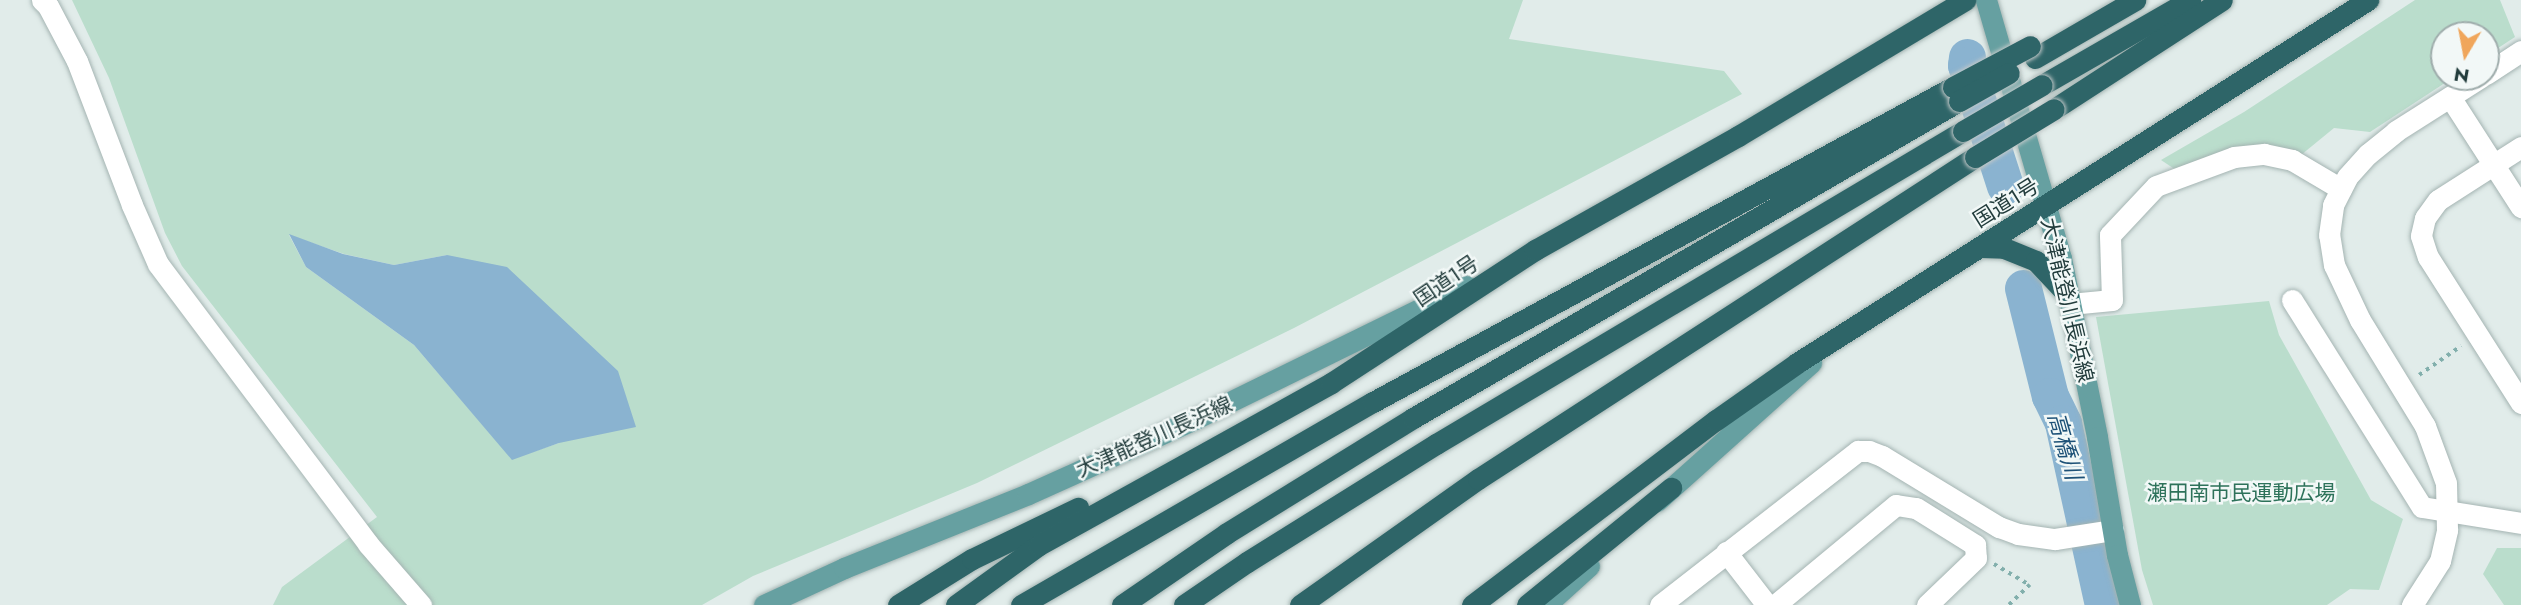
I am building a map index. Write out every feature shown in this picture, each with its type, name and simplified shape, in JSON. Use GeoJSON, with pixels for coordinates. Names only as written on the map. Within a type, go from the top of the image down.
{"type":"FeatureCollection","features":[{"type":"Feature","properties":{"kind":"highway","name":"国道1号"},"geometry":{"type":"LineString","coordinates":[[956,605],[999,572],[1082,519],[1263,422],[1423,326],[1535,250],[1738,136],[1965,0]]}},
{"type":"Feature","properties":{"kind":"highway"},"geometry":{"type":"LineString","coordinates":[[2033,52],[2119,0]]}},
{"type":"Feature","properties":{"kind":"highway"},"geometry":{"type":"LineString","coordinates":[[1021,605],[1373,402],[2134,0]]}},
{"type":"Feature","properties":{"kind":"highway"},"geometry":{"type":"LineString","coordinates":[[1184,605],[1258,555],[1425,451],[2190,0]]}},
{"type":"Feature","properties":{"kind":"highway"},"geometry":{"type":"LineString","coordinates":[[1300,605],[1478,479],[2222,0]]}},
{"type":"Feature","properties":{"kind":"highway","name":"国道1号"},"geometry":{"type":"LineString","coordinates":[[1472,605],[1716,421],[1896,298],[2046,207],[2368,0]]}},
{"type":"Feature","properties":{"kind":"highway"},"geometry":{"type":"LineString","coordinates":[[1122,605],[1238,526],[1413,418],[1956,94]]}},
{"type":"Feature","properties":{"kind":"highway"},"geometry":{"type":"LineString","coordinates":[[1981,247],[2004,248],[2036,261],[2069,300]]}},
{"type":"Feature","properties":{"kind":"highway"},"geometry":{"type":"LineString","coordinates":[[898,605],[972,559],[1263,422]]}},
{"type":"Feature","properties":{"kind":"highway"},"geometry":{"type":"LineString","coordinates":[[1527,605],[1671,488]]}},
{"type":"Feature","properties":{"kind":"main road","name":"大津能登川長浜線"},"geometry":{"type":"LineString","coordinates":[[1986,0],[2046,207],[2069,300],[2107,531],[2130,605]]}},
{"type":"Feature","properties":{"kind":"main road","name":"大津能登川長浜線"},"geometry":{"type":"LineString","coordinates":[[764,605],[844,568],[1028,494],[1197,418],[1535,250]]}},
{"type":"Feature","properties":{"kind":"main road"},"geometry":{"type":"LineString","coordinates":[[1546,605],[1813,361],[1896,298]]}},
{"type":"Feature","properties":{"kind":"street"},"geometry":{"type":"LineString","coordinates":[[42,0],[48,6],[78,61],[132,205],[158,264],[368,544],[421,605]]}},
{"type":"Feature","properties":{"kind":"street"},"geometry":{"type":"LineString","coordinates":[[2500,65],[2521,51]]}},
{"type":"Feature","properties":{"kind":"street"},"geometry":{"type":"LineString","coordinates":[[2413,605],[2440,561],[2448,511],[2446,483],[2424,426],[2360,320],[2334,265],[2329,235],[2333,205],[2347,177],[2368,154],[2396,131],[2459,91]]}},
{"type":"Feature","properties":{"kind":"street"},"geometry":{"type":"LineString","coordinates":[[2450,97],[2521,207]]}},
{"type":"Feature","properties":{"kind":"street"},"geometry":{"type":"LineString","coordinates":[[2521,148],[2438,200],[2425,218],[2421,236],[2428,257],[2521,403]]}},
{"type":"Feature","properties":{"kind":"street"},"geometry":{"type":"LineString","coordinates":[[2069,300],[2112,300],[2110,235],[2156,186],[2234,158],[2264,154],[2292,160],[2341,188]]}},
{"type":"Feature","properties":{"kind":"street"},"geometry":{"type":"LineString","coordinates":[[2292,300],[2422,507],[2521,523]]}},
{"type":"Feature","properties":{"kind":"street"},"geometry":{"type":"LineString","coordinates":[[1660,605],[1849,455],[1869,451],[1999,527],[2037,538],[2107,531]]}},
{"type":"Feature","properties":{"kind":"street"},"geometry":{"type":"LineString","coordinates":[[1775,605],[1896,505],[1916,508],[1975,545],[1976,558],[1927,605]]}},
{"type":"Feature","properties":{"kind":"street"},"geometry":{"type":"LineString","coordinates":[[1726,552],[1767,605]]}},
{"type":"Feature","properties":{"kind":"path"},"geometry":{"type":"LineString","coordinates":[[2419,375],[2465,343]]}},
{"type":"Feature","properties":{"kind":"path"},"geometry":{"type":"LineString","coordinates":[[1976,558],[1987,559],[2030,585],[2009,605]]}},
{"type":"Feature","properties":{"kind":"green space"},"geometry":{"type":"Polygon","coordinates":[[[72,0],[1523,0],[1509,39],[1724,71],[1742,94],[1294,328],[977,483],[753,576],[702,605],[273,605],[282,587],[377,517],[182,266],[165,233],[109,78],[72,0]],[[289,235],[306,267],[414,345],[512,459],[559,443],[447,255],[394,265],[344,254],[289,235]]]}},
{"type":"Feature","properties":{"kind":"green space"},"geometry":{"type":"Polygon","coordinates":[[[2415,0],[2500,0],[2515,37],[2500,47],[2500,21],[2430,21],[2430,91],[2433,91],[2370,132],[2334,128],[2301,155],[2176,170],[2161,160],[2244,112],[2415,0]]]}},
{"type":"Feature","properties":{"kind":"green space","name":"瀬田南市民運動広場"},"geometry":{"type":"Polygon","coordinates":[[[2269,301],[2279,335],[2371,500],[2403,519],[2379,590],[2350,589],[2327,605],[2153,605],[2142,570],[2096,317],[2269,301]]]}},
{"type":"Feature","properties":{"kind":"green space"},"geometry":{"type":"Polygon","coordinates":[[[2497,548],[2521,548],[2521,605],[2504,605],[2483,574],[2497,548]]]}},
{"type":"Feature","properties":{"kind":"water"},"geometry":{"type":"Polygon","coordinates":[[[289,234],[343,254],[394,265],[447,255],[507,267],[618,371],[636,427],[559,443],[512,460],[414,345],[306,267],[289,234]]]}},
{"type":"Feature","properties":{"kind":"waterway","name":"高橋川"},"geometry":{"type":"LineString","coordinates":[[1967,57],[1966,65],[2005,186]]}},
{"type":"Feature","properties":{"kind":"waterway","name":"高橋川"},"geometry":{"type":"LineString","coordinates":[[2023,288],[2050,396],[2063,423],[2103,605]]}}]}
